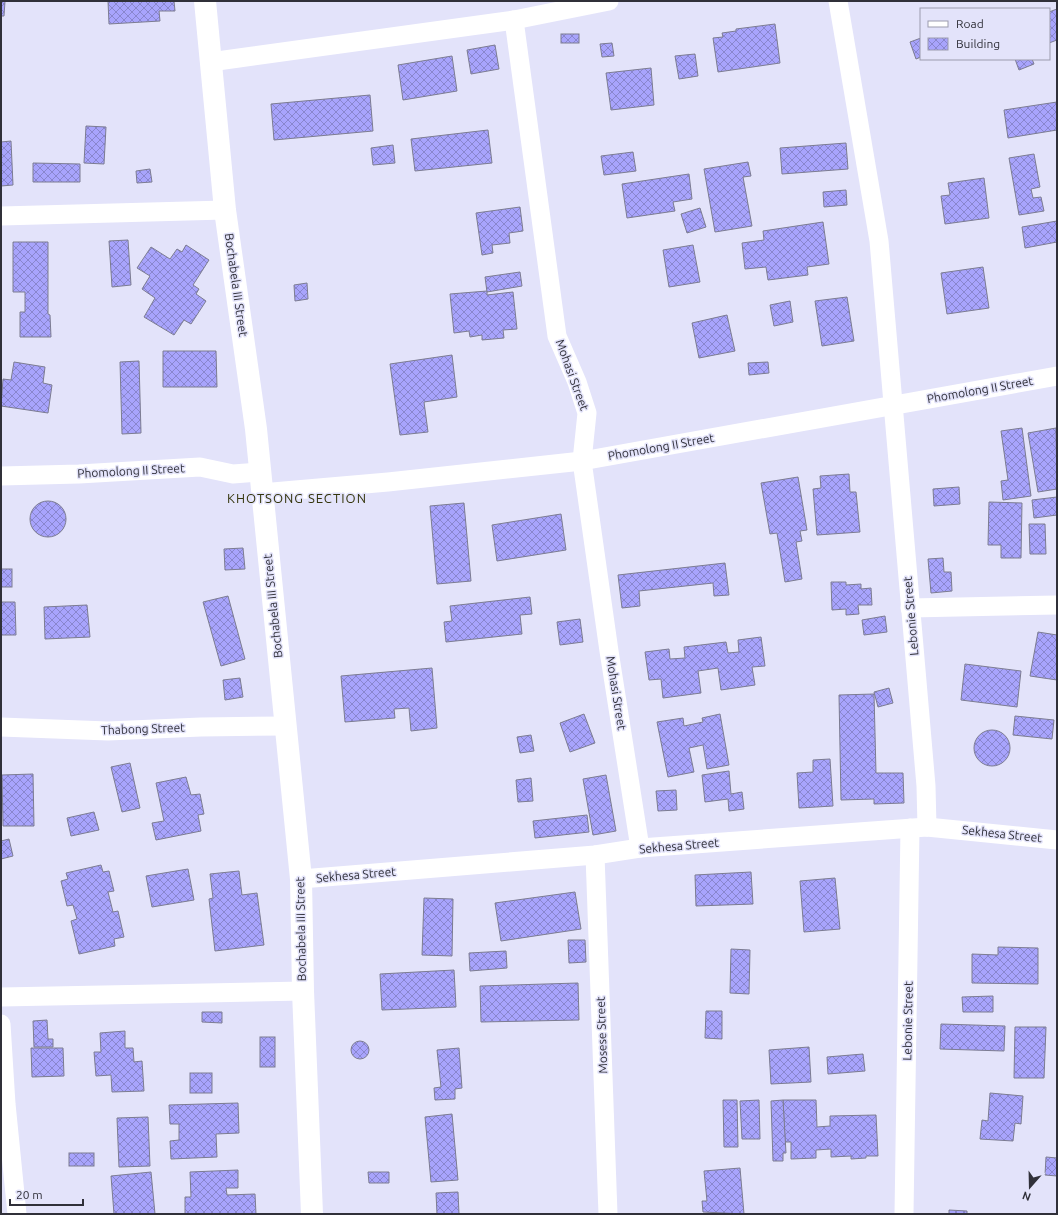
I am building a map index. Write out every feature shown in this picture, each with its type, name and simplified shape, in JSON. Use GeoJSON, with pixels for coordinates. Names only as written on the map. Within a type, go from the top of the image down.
{"type":"FeatureCollection","features":[{"type":"Feature","properties":{"kind":"street","name":"Bochabela III Street"},"geometry":{"type":"LineString","coordinates":[[206,1],[210,62],[225,210],[256,429],[260,483],[301,879],[303,991],[312,1214]]}},
{"type":"Feature","properties":{"kind":"street"},"geometry":{"type":"LineString","coordinates":[[210,62],[514,20],[609,1]]}},
{"type":"Feature","properties":{"kind":"street","name":"Lebonie Street"},"geometry":{"type":"LineString","coordinates":[[838,1],[880,241],[926,786],[919,827],[904,1214]]}},
{"type":"Feature","properties":{"kind":"street","name":"Mohasi Street"},"geometry":{"type":"LineString","coordinates":[[514,20],[557,336],[577,382],[587,413],[582,461],[609,651],[640,848]]}},
{"type":"Feature","properties":{"kind":"street"},"geometry":{"type":"LineString","coordinates":[[1,216],[225,210]]}},
{"type":"Feature","properties":{"kind":"street","name":"Phomolong II Street"},"geometry":{"type":"LineString","coordinates":[[1,476],[79,474],[200,466],[233,474],[260,483],[388,482],[582,461],[1057,376]]}},
{"type":"Feature","properties":{"kind":"street"},"geometry":{"type":"LineString","coordinates":[[910,608],[1057,605]]}},
{"type":"Feature","properties":{"kind":"street","name":"Thabong Street"},"geometry":{"type":"LineString","coordinates":[[1,727],[108,731],[201,727],[285,726]]}},
{"type":"Feature","properties":{"kind":"street","name":"Sekhesa Street"},"geometry":{"type":"LineString","coordinates":[[301,879],[595,855],[640,848],[919,827],[1057,840]]}},
{"type":"Feature","properties":{"kind":"street","name":"Mosese Street"},"geometry":{"type":"LineString","coordinates":[[595,855],[608,1214]]}},
{"type":"Feature","properties":{"kind":"street"},"geometry":{"type":"LineString","coordinates":[[1,997],[303,991]]}},
{"type":"Feature","properties":{"kind":"street"},"geometry":{"type":"LineString","coordinates":[[1,1024],[6,1104],[17,1214]]}},
{"type":"Feature","properties":{"kind":"building"},"geometry":{"type":"Polygon","coordinates":[[[1,1],[5,1],[4,16],[1,16],[1,1]]]}},
{"type":"Feature","properties":{"kind":"building"},"geometry":{"type":"Polygon","coordinates":[[[108,1],[174,1],[175,11],[159,11],[160,21],[109,24],[108,1]]]}},
{"type":"Feature","properties":{"kind":"building"},"geometry":{"type":"Polygon","coordinates":[[[1057,9],[1057,40],[1050,43],[1050,12],[1057,9]]]}},
{"type":"Feature","properties":{"kind":"building"},"geometry":{"type":"Polygon","coordinates":[[[775,24],[780,63],[718,72],[713,38],[723,37],[722,33],[736,31],[736,29],[775,24]]]}},
{"type":"Feature","properties":{"kind":"building"},"geometry":{"type":"Polygon","coordinates":[[[561,34],[579,34],[579,43],[561,43],[561,34]]]}},
{"type":"Feature","properties":{"kind":"building"},"geometry":{"type":"Polygon","coordinates":[[[920,38],[920,57],[916,59],[910,42],[920,38]]]}},
{"type":"Feature","properties":{"kind":"building"},"geometry":{"type":"Polygon","coordinates":[[[612,43],[614,56],[602,57],[600,44],[612,43]]]}},
{"type":"Feature","properties":{"kind":"building"},"geometry":{"type":"Polygon","coordinates":[[[495,45],[499,69],[471,74],[467,50],[495,45]]]}},
{"type":"Feature","properties":{"kind":"building"},"geometry":{"type":"Polygon","coordinates":[[[695,54],[698,76],[679,79],[675,56],[695,54]]]}},
{"type":"Feature","properties":{"kind":"building"},"geometry":{"type":"Polygon","coordinates":[[[452,56],[457,91],[403,100],[398,65],[452,56]]]}},
{"type":"Feature","properties":{"kind":"building"},"geometry":{"type":"Polygon","coordinates":[[[1015,60],[1032,60],[1034,64],[1019,70],[1015,60]]]}},
{"type":"Feature","properties":{"kind":"building"},"geometry":{"type":"Polygon","coordinates":[[[651,68],[654,105],[611,110],[606,73],[651,68]]]}},
{"type":"Feature","properties":{"kind":"building"},"geometry":{"type":"Polygon","coordinates":[[[370,95],[373,131],[274,140],[271,104],[370,95]]]}},
{"type":"Feature","properties":{"kind":"building"},"geometry":{"type":"Polygon","coordinates":[[[1057,102],[1057,130],[1008,138],[1004,110],[1057,102]]]}},
{"type":"Feature","properties":{"kind":"building"},"geometry":{"type":"Polygon","coordinates":[[[86,126],[106,127],[104,164],[84,163],[86,126]]]}},
{"type":"Feature","properties":{"kind":"building"},"geometry":{"type":"Polygon","coordinates":[[[488,130],[492,163],[415,171],[411,139],[488,130]]]}},
{"type":"Feature","properties":{"kind":"building"},"geometry":{"type":"Polygon","coordinates":[[[11,141],[13,185],[1,186],[1,142],[11,141]]]}},
{"type":"Feature","properties":{"kind":"building"},"geometry":{"type":"Polygon","coordinates":[[[846,143],[848,169],[782,174],[780,148],[846,143]]]}},
{"type":"Feature","properties":{"kind":"building"},"geometry":{"type":"Polygon","coordinates":[[[393,145],[395,163],[373,165],[371,148],[393,145]]]}},
{"type":"Feature","properties":{"kind":"building"},"geometry":{"type":"Polygon","coordinates":[[[633,152],[636,171],[604,175],[601,156],[633,152]]]}},
{"type":"Feature","properties":{"kind":"building"},"geometry":{"type":"Polygon","coordinates":[[[1034,154],[1040,187],[1031,189],[1033,198],[1041,197],[1044,211],[1019,215],[1009,158],[1034,154]]]}},
{"type":"Feature","properties":{"kind":"building"},"geometry":{"type":"Polygon","coordinates":[[[748,162],[751,176],[743,177],[752,226],[715,232],[704,169],[748,162]]]}},
{"type":"Feature","properties":{"kind":"building"},"geometry":{"type":"Polygon","coordinates":[[[33,163],[80,164],[80,182],[33,182],[33,163]]]}},
{"type":"Feature","properties":{"kind":"building"},"geometry":{"type":"Polygon","coordinates":[[[150,169],[152,182],[137,183],[136,171],[150,169]]]}},
{"type":"Feature","properties":{"kind":"building"},"geometry":{"type":"Polygon","coordinates":[[[689,174],[692,199],[673,202],[675,211],[627,218],[622,184],[689,174]]]}},
{"type":"Feature","properties":{"kind":"building"},"geometry":{"type":"Polygon","coordinates":[[[984,178],[989,218],[945,224],[941,196],[950,195],[948,183],[984,178]]]}},
{"type":"Feature","properties":{"kind":"building"},"geometry":{"type":"Polygon","coordinates":[[[846,190],[847,205],[824,207],[823,192],[846,190]]]}},
{"type":"Feature","properties":{"kind":"building"},"geometry":{"type":"Polygon","coordinates":[[[520,207],[523,231],[509,233],[510,243],[492,245],[493,253],[482,255],[476,213],[520,207]]]}},
{"type":"Feature","properties":{"kind":"building"},"geometry":{"type":"Polygon","coordinates":[[[700,208],[706,227],[687,233],[681,214],[700,208]]]}},
{"type":"Feature","properties":{"kind":"building"},"geometry":{"type":"Polygon","coordinates":[[[1057,221],[1057,242],[1025,248],[1022,227],[1057,221]]]}},
{"type":"Feature","properties":{"kind":"building"},"geometry":{"type":"Polygon","coordinates":[[[823,222],[829,264],[807,267],[808,275],[768,280],[766,267],[745,269],[742,243],[764,240],[763,231],[823,222]]]}},
{"type":"Feature","properties":{"kind":"building"},"geometry":{"type":"Polygon","coordinates":[[[128,240],[131,285],[112,287],[109,241],[128,240]]]}},
{"type":"Feature","properties":{"kind":"building"},"geometry":{"type":"Polygon","coordinates":[[[13,242],[48,242],[48,314],[50,315],[51,337],[20,337],[20,312],[25,312],[25,292],[13,292],[13,242]]]}},
{"type":"Feature","properties":{"kind":"building"},"geometry":{"type":"Polygon","coordinates":[[[186,245],[209,260],[193,285],[199,289],[196,294],[206,301],[191,324],[184,320],[174,335],[144,317],[155,298],[142,289],[150,276],[137,268],[151,247],[170,259],[177,249],[182,252],[186,245]]]}},
{"type":"Feature","properties":{"kind":"building"},"geometry":{"type":"Polygon","coordinates":[[[693,245],[700,282],[669,287],[663,250],[693,245]]]}},
{"type":"Feature","properties":{"kind":"building"},"geometry":{"type":"Polygon","coordinates":[[[983,267],[989,308],[947,314],[941,273],[983,267]]]}},
{"type":"Feature","properties":{"kind":"building"},"geometry":{"type":"Polygon","coordinates":[[[520,272],[522,286],[487,292],[485,277],[520,272]]]}},
{"type":"Feature","properties":{"kind":"building"},"geometry":{"type":"Polygon","coordinates":[[[307,283],[308,299],[295,301],[294,285],[307,283]]]}},
{"type":"Feature","properties":{"kind":"building"},"geometry":{"type":"Polygon","coordinates":[[[487,291],[487,295],[513,292],[517,329],[503,330],[504,338],[482,340],[482,335],[470,337],[469,331],[454,333],[450,294],[487,291]]]}},
{"type":"Feature","properties":{"kind":"building"},"geometry":{"type":"Polygon","coordinates":[[[847,297],[854,341],[822,346],[815,301],[847,297]]]}},
{"type":"Feature","properties":{"kind":"building"},"geometry":{"type":"Polygon","coordinates":[[[790,301],[793,322],[774,326],[770,305],[790,301]]]}},
{"type":"Feature","properties":{"kind":"building"},"geometry":{"type":"Polygon","coordinates":[[[727,315],[735,351],[699,358],[692,323],[727,315]]]}},
{"type":"Feature","properties":{"kind":"building"},"geometry":{"type":"Polygon","coordinates":[[[163,351],[216,351],[217,387],[163,387],[163,351]]]}},
{"type":"Feature","properties":{"kind":"building"},"geometry":{"type":"Polygon","coordinates":[[[452,355],[457,397],[424,402],[428,432],[400,435],[390,364],[452,355]]]}},
{"type":"Feature","properties":{"kind":"building"},"geometry":{"type":"Polygon","coordinates":[[[139,361],[141,433],[122,434],[120,362],[139,361]]]}},
{"type":"Feature","properties":{"kind":"building"},"geometry":{"type":"Polygon","coordinates":[[[14,362],[45,367],[43,383],[52,385],[48,413],[1,406],[3,379],[11,380],[14,362]]]}},
{"type":"Feature","properties":{"kind":"building"},"geometry":{"type":"Polygon","coordinates":[[[768,362],[769,373],[749,375],[748,363],[768,362]]]}},
{"type":"Feature","properties":{"kind":"building"},"geometry":{"type":"Polygon","coordinates":[[[1022,428],[1031,496],[1003,500],[1001,481],[1008,480],[1001,431],[1022,428]]]}},
{"type":"Feature","properties":{"kind":"building"},"geometry":{"type":"Polygon","coordinates":[[[1056,428],[1057,489],[1038,492],[1028,433],[1056,428]]]}},
{"type":"Feature","properties":{"kind":"building"},"geometry":{"type":"Polygon","coordinates":[[[849,474],[850,492],[856,492],[860,532],[817,535],[813,489],[821,488],[820,476],[849,474]]]}},
{"type":"Feature","properties":{"kind":"building"},"geometry":{"type":"Polygon","coordinates":[[[798,477],[807,530],[800,531],[802,541],[796,542],[802,579],[785,582],[777,533],[770,534],[761,483],[798,477]]]}},
{"type":"Feature","properties":{"kind":"building"},"geometry":{"type":"Polygon","coordinates":[[[959,487],[960,504],[934,506],[933,489],[959,487]]]}},
{"type":"Feature","properties":{"kind":"building"},"geometry":{"type":"Polygon","coordinates":[[[1057,497],[1057,515],[1034,518],[1032,500],[1057,497]]]}},
{"type":"Feature","properties":{"kind":"building"},"geometry":{"type":"Polygon","coordinates":[[[52,501],[61,506],[65,512],[65,526],[61,532],[52,537],[44,537],[35,532],[31,526],[30,515],[35,506],[41,502],[52,501]]]}},
{"type":"Feature","properties":{"kind":"building"},"geometry":{"type":"Polygon","coordinates":[[[989,502],[1022,503],[1021,558],[1001,558],[1001,545],[988,545],[989,502]]]}},
{"type":"Feature","properties":{"kind":"building"},"geometry":{"type":"Polygon","coordinates":[[[464,503],[471,581],[437,584],[430,506],[464,503]]]}},
{"type":"Feature","properties":{"kind":"building"},"geometry":{"type":"Polygon","coordinates":[[[561,514],[566,550],[497,561],[492,525],[561,514]]]}},
{"type":"Feature","properties":{"kind":"building"},"geometry":{"type":"Polygon","coordinates":[[[1029,524],[1045,524],[1046,554],[1030,554],[1029,524]]]}},
{"type":"Feature","properties":{"kind":"building"},"geometry":{"type":"Polygon","coordinates":[[[243,548],[245,569],[225,570],[224,549],[243,548]]]}},
{"type":"Feature","properties":{"kind":"building"},"geometry":{"type":"Polygon","coordinates":[[[943,558],[944,572],[951,572],[952,591],[931,593],[928,559],[943,558]]]}},
{"type":"Feature","properties":{"kind":"building"},"geometry":{"type":"Polygon","coordinates":[[[725,563],[729,595],[714,596],[713,583],[639,591],[640,606],[622,608],[618,575],[725,563]]]}},
{"type":"Feature","properties":{"kind":"building"},"geometry":{"type":"Polygon","coordinates":[[[1,569],[12,569],[12,587],[1,587],[1,569]]]}},
{"type":"Feature","properties":{"kind":"building"},"geometry":{"type":"Polygon","coordinates":[[[831,582],[846,582],[846,585],[861,584],[861,589],[871,588],[872,605],[858,605],[859,614],[846,615],[846,609],[832,610],[831,582]]]}},
{"type":"Feature","properties":{"kind":"building"},"geometry":{"type":"Polygon","coordinates":[[[228,596],[245,659],[221,666],[203,602],[228,596]]]}},
{"type":"Feature","properties":{"kind":"building"},"geometry":{"type":"Polygon","coordinates":[[[530,597],[532,614],[520,615],[522,634],[446,642],[444,622],[452,621],[450,606],[530,597]]]}},
{"type":"Feature","properties":{"kind":"building"},"geometry":{"type":"Polygon","coordinates":[[[1,602],[15,602],[16,635],[1,635],[1,602]]]}},
{"type":"Feature","properties":{"kind":"building"},"geometry":{"type":"Polygon","coordinates":[[[87,605],[90,637],[45,639],[44,607],[87,605]]]}},
{"type":"Feature","properties":{"kind":"building"},"geometry":{"type":"Polygon","coordinates":[[[885,616],[887,632],[864,635],[862,620],[885,616]]]}},
{"type":"Feature","properties":{"kind":"building"},"geometry":{"type":"Polygon","coordinates":[[[580,619],[583,642],[560,645],[557,622],[580,619]]]}},
{"type":"Feature","properties":{"kind":"building"},"geometry":{"type":"Polygon","coordinates":[[[1038,632],[1057,635],[1057,680],[1030,676],[1038,632]]]}},
{"type":"Feature","properties":{"kind":"building"},"geometry":{"type":"Polygon","coordinates":[[[761,637],[765,666],[752,667],[755,685],[721,690],[718,668],[698,671],[701,693],[663,698],[661,679],[649,680],[645,652],[669,649],[670,659],[685,658],[684,647],[726,642],[728,653],[739,652],[738,640],[761,637]]]}},
{"type":"Feature","properties":{"kind":"building"},"geometry":{"type":"Polygon","coordinates":[[[965,664],[1021,671],[1017,707],[961,700],[965,664]]]}},
{"type":"Feature","properties":{"kind":"building"},"geometry":{"type":"Polygon","coordinates":[[[432,668],[437,728],[411,731],[409,708],[394,709],[395,718],[345,722],[341,676],[432,668]]]}},
{"type":"Feature","properties":{"kind":"building"},"geometry":{"type":"Polygon","coordinates":[[[240,678],[243,697],[225,700],[223,680],[240,678]]]}},
{"type":"Feature","properties":{"kind":"building"},"geometry":{"type":"Polygon","coordinates":[[[889,688],[893,703],[878,707],[874,692],[889,688]]]}},
{"type":"Feature","properties":{"kind":"building"},"geometry":{"type":"Polygon","coordinates":[[[874,694],[876,773],[903,773],[904,803],[874,804],[874,799],[841,800],[839,695],[874,694]]]}},
{"type":"Feature","properties":{"kind":"building"},"geometry":{"type":"Polygon","coordinates":[[[584,714],[595,743],[570,752],[560,723],[584,714]]]}},
{"type":"Feature","properties":{"kind":"building"},"geometry":{"type":"Polygon","coordinates":[[[720,714],[729,765],[707,769],[703,745],[689,748],[694,772],[668,777],[657,722],[683,718],[684,726],[703,722],[702,718],[720,714]]]}},
{"type":"Feature","properties":{"kind":"building"},"geometry":{"type":"Polygon","coordinates":[[[1015,716],[1054,720],[1052,739],[1013,735],[1015,716]]]}},
{"type":"Feature","properties":{"kind":"building"},"geometry":{"type":"Polygon","coordinates":[[[992,730],[1002,733],[1007,738],[1010,748],[1007,758],[1002,763],[992,766],[982,763],[977,758],[974,748],[977,738],[982,733],[992,730]]]}},
{"type":"Feature","properties":{"kind":"building"},"geometry":{"type":"Polygon","coordinates":[[[531,735],[534,751],[520,753],[517,737],[531,735]]]}},
{"type":"Feature","properties":{"kind":"building"},"geometry":{"type":"Polygon","coordinates":[[[830,759],[833,806],[799,808],[797,773],[813,772],[813,760],[830,759]]]}},
{"type":"Feature","properties":{"kind":"building"},"geometry":{"type":"Polygon","coordinates":[[[130,763],[140,808],[122,812],[111,767],[130,763]]]}},
{"type":"Feature","properties":{"kind":"building"},"geometry":{"type":"Polygon","coordinates":[[[729,771],[731,794],[742,792],[744,809],[729,811],[728,799],[705,802],[702,775],[729,771]]]}},
{"type":"Feature","properties":{"kind":"building"},"geometry":{"type":"Polygon","coordinates":[[[33,774],[34,826],[3,826],[2,775],[33,774]]]}},
{"type":"Feature","properties":{"kind":"building"},"geometry":{"type":"Polygon","coordinates":[[[606,775],[616,831],[593,835],[583,779],[606,775]]]}},
{"type":"Feature","properties":{"kind":"building"},"geometry":{"type":"Polygon","coordinates":[[[186,777],[191,795],[200,794],[204,814],[198,815],[201,831],[156,840],[152,823],[164,821],[156,783],[186,777]]]}},
{"type":"Feature","properties":{"kind":"building"},"geometry":{"type":"Polygon","coordinates":[[[531,778],[533,801],[518,802],[516,780],[531,778]]]}},
{"type":"Feature","properties":{"kind":"building"},"geometry":{"type":"Polygon","coordinates":[[[676,790],[677,810],[658,811],[656,791],[676,790]]]}},
{"type":"Feature","properties":{"kind":"building"},"geometry":{"type":"Polygon","coordinates":[[[94,812],[99,830],[71,836],[67,818],[94,812]]]}},
{"type":"Feature","properties":{"kind":"building"},"geometry":{"type":"Polygon","coordinates":[[[587,815],[589,832],[535,838],[533,821],[587,815]]]}},
{"type":"Feature","properties":{"kind":"building"},"geometry":{"type":"Polygon","coordinates":[[[9,839],[13,856],[1,859],[1,841],[9,839]]]}},
{"type":"Feature","properties":{"kind":"building"},"geometry":{"type":"Polygon","coordinates":[[[101,865],[103,872],[109,871],[114,891],[108,892],[113,912],[118,911],[124,937],[114,939],[115,946],[79,954],[71,921],[77,919],[73,905],[67,906],[61,881],[68,879],[66,873],[101,865]]]}},
{"type":"Feature","properties":{"kind":"building"},"geometry":{"type":"Polygon","coordinates":[[[188,869],[194,900],[152,907],[146,876],[188,869]]]}},
{"type":"Feature","properties":{"kind":"building"},"geometry":{"type":"Polygon","coordinates":[[[239,871],[242,895],[257,893],[264,945],[215,951],[209,899],[213,898],[210,874],[239,871]]]}},
{"type":"Feature","properties":{"kind":"building"},"geometry":{"type":"Polygon","coordinates":[[[751,872],[753,904],[696,906],[695,875],[751,872]]]}},
{"type":"Feature","properties":{"kind":"building"},"geometry":{"type":"Polygon","coordinates":[[[835,878],[840,929],[804,932],[800,881],[835,878]]]}},
{"type":"Feature","properties":{"kind":"building"},"geometry":{"type":"Polygon","coordinates":[[[575,892],[581,929],[501,941],[495,903],[575,892]]]}},
{"type":"Feature","properties":{"kind":"building"},"geometry":{"type":"Polygon","coordinates":[[[424,898],[453,899],[452,956],[422,955],[424,898]]]}},
{"type":"Feature","properties":{"kind":"building"},"geometry":{"type":"Polygon","coordinates":[[[568,940],[585,940],[586,962],[569,963],[568,940]]]}},
{"type":"Feature","properties":{"kind":"building"},"geometry":{"type":"Polygon","coordinates":[[[998,947],[1038,948],[1038,984],[972,983],[972,954],[998,955],[998,947]]]}},
{"type":"Feature","properties":{"kind":"building"},"geometry":{"type":"Polygon","coordinates":[[[731,949],[750,950],[749,994],[730,993],[731,949]]]}},
{"type":"Feature","properties":{"kind":"building"},"geometry":{"type":"Polygon","coordinates":[[[506,951],[507,968],[470,971],[469,953],[506,951]]]}},
{"type":"Feature","properties":{"kind":"building"},"geometry":{"type":"Polygon","coordinates":[[[454,970],[456,1007],[382,1010],[380,974],[454,970]]]}},
{"type":"Feature","properties":{"kind":"building"},"geometry":{"type":"Polygon","coordinates":[[[578,983],[579,1020],[481,1022],[480,986],[578,983]]]}},
{"type":"Feature","properties":{"kind":"building"},"geometry":{"type":"Polygon","coordinates":[[[993,996],[993,1012],[963,1012],[962,997],[993,996]]]}},
{"type":"Feature","properties":{"kind":"building"},"geometry":{"type":"Polygon","coordinates":[[[706,1011],[722,1011],[722,1039],[705,1038],[706,1011]]]}},
{"type":"Feature","properties":{"kind":"building"},"geometry":{"type":"Polygon","coordinates":[[[202,1012],[222,1012],[222,1023],[202,1022],[202,1012]]]}},
{"type":"Feature","properties":{"kind":"building"},"geometry":{"type":"Polygon","coordinates":[[[47,1020],[48,1039],[53,1039],[53,1047],[34,1047],[33,1021],[47,1020]]]}},
{"type":"Feature","properties":{"kind":"building"},"geometry":{"type":"Polygon","coordinates":[[[941,1024],[1005,1026],[1004,1051],[940,1049],[941,1024]]]}},
{"type":"Feature","properties":{"kind":"building"},"geometry":{"type":"Polygon","coordinates":[[[1015,1027],[1046,1027],[1044,1078],[1014,1078],[1015,1027]]]}},
{"type":"Feature","properties":{"kind":"building"},"geometry":{"type":"Polygon","coordinates":[[[125,1031],[125,1048],[133,1048],[134,1062],[142,1061],[144,1091],[112,1092],[111,1075],[96,1076],[94,1052],[101,1052],[100,1033],[125,1031]]]}},
{"type":"Feature","properties":{"kind":"building"},"geometry":{"type":"Polygon","coordinates":[[[260,1037],[275,1037],[275,1067],[260,1067],[260,1037]]]}},
{"type":"Feature","properties":{"kind":"building"},"geometry":{"type":"Polygon","coordinates":[[[356,1041],[364,1041],[369,1046],[367,1057],[364,1059],[356,1059],[351,1054],[351,1046],[356,1041]]]}},
{"type":"Feature","properties":{"kind":"building"},"geometry":{"type":"Polygon","coordinates":[[[809,1047],[811,1082],[771,1084],[769,1050],[809,1047]]]}},
{"type":"Feature","properties":{"kind":"building"},"geometry":{"type":"Polygon","coordinates":[[[31,1048],[63,1048],[64,1076],[32,1077],[31,1048]]]}},
{"type":"Feature","properties":{"kind":"building"},"geometry":{"type":"Polygon","coordinates":[[[459,1048],[462,1088],[455,1089],[455,1099],[435,1100],[434,1088],[441,1087],[437,1050],[459,1048]]]}},
{"type":"Feature","properties":{"kind":"building"},"geometry":{"type":"Polygon","coordinates":[[[863,1054],[865,1071],[828,1074],[827,1057],[863,1054]]]}},
{"type":"Feature","properties":{"kind":"building"},"geometry":{"type":"Polygon","coordinates":[[[190,1073],[212,1073],[212,1093],[190,1093],[190,1073]]]}},
{"type":"Feature","properties":{"kind":"building"},"geometry":{"type":"Polygon","coordinates":[[[990,1093],[1023,1096],[1021,1124],[1015,1123],[1013,1141],[980,1139],[982,1120],[988,1121],[990,1093]]]}},
{"type":"Feature","properties":{"kind":"building"},"geometry":{"type":"Polygon","coordinates":[[[723,1100],[737,1100],[738,1147],[724,1147],[723,1100]]]}},
{"type":"Feature","properties":{"kind":"building"},"geometry":{"type":"Polygon","coordinates":[[[759,1100],[760,1139],[742,1139],[740,1101],[759,1100]]]}},
{"type":"Feature","properties":{"kind":"building"},"geometry":{"type":"Polygon","coordinates":[[[783,1100],[816,1100],[817,1127],[830,1126],[830,1116],[876,1115],[878,1156],[866,1156],[866,1158],[851,1159],[851,1156],[831,1157],[831,1149],[816,1150],[816,1158],[791,1159],[791,1142],[785,1142],[783,1100]]]}},
{"type":"Feature","properties":{"kind":"building"},"geometry":{"type":"Polygon","coordinates":[[[783,1100],[786,1153],[783,1153],[783,1161],[773,1161],[771,1101],[783,1100]]]}},
{"type":"Feature","properties":{"kind":"building"},"geometry":{"type":"Polygon","coordinates":[[[238,1103],[239,1133],[216,1134],[217,1157],[171,1159],[170,1141],[179,1140],[179,1124],[170,1124],[169,1105],[238,1103]]]}},
{"type":"Feature","properties":{"kind":"building"},"geometry":{"type":"Polygon","coordinates":[[[452,1114],[458,1180],[431,1182],[425,1117],[452,1114]]]}},
{"type":"Feature","properties":{"kind":"building"},"geometry":{"type":"Polygon","coordinates":[[[148,1117],[150,1166],[119,1167],[117,1118],[148,1117]]]}},
{"type":"Feature","properties":{"kind":"building"},"geometry":{"type":"Polygon","coordinates":[[[69,1153],[94,1153],[94,1166],[69,1166],[69,1153]]]}},
{"type":"Feature","properties":{"kind":"building"},"geometry":{"type":"Polygon","coordinates":[[[1046,1157],[1057,1158],[1057,1176],[1045,1175],[1046,1157]]]}},
{"type":"Feature","properties":{"kind":"building"},"geometry":{"type":"Polygon","coordinates":[[[740,1168],[744,1214],[703,1212],[702,1201],[707,1201],[704,1171],[740,1168]]]}},
{"type":"Feature","properties":{"kind":"building"},"geometry":{"type":"Polygon","coordinates":[[[238,1170],[238,1188],[226,1188],[227,1195],[255,1194],[256,1214],[185,1214],[185,1197],[191,1197],[190,1172],[238,1170]]]}},
{"type":"Feature","properties":{"kind":"building"},"geometry":{"type":"Polygon","coordinates":[[[151,1172],[155,1214],[114,1214],[111,1176],[151,1172]]]}},
{"type":"Feature","properties":{"kind":"building"},"geometry":{"type":"Polygon","coordinates":[[[368,1172],[389,1172],[389,1183],[369,1183],[368,1172]]]}},
{"type":"Feature","properties":{"kind":"building"},"geometry":{"type":"Polygon","coordinates":[[[458,1192],[459,1214],[437,1214],[436,1193],[458,1192]]]}},
{"type":"Feature","properties":{"kind":"building"},"geometry":{"type":"Polygon","coordinates":[[[949,1210],[967,1211],[967,1214],[949,1214],[949,1210]]]}},
{"type":"Feature","properties":{"kind":"district","name":"KHOTSONG SECTION"},"geometry":{"type":"Point","coordinates":[297,498]}}]}
